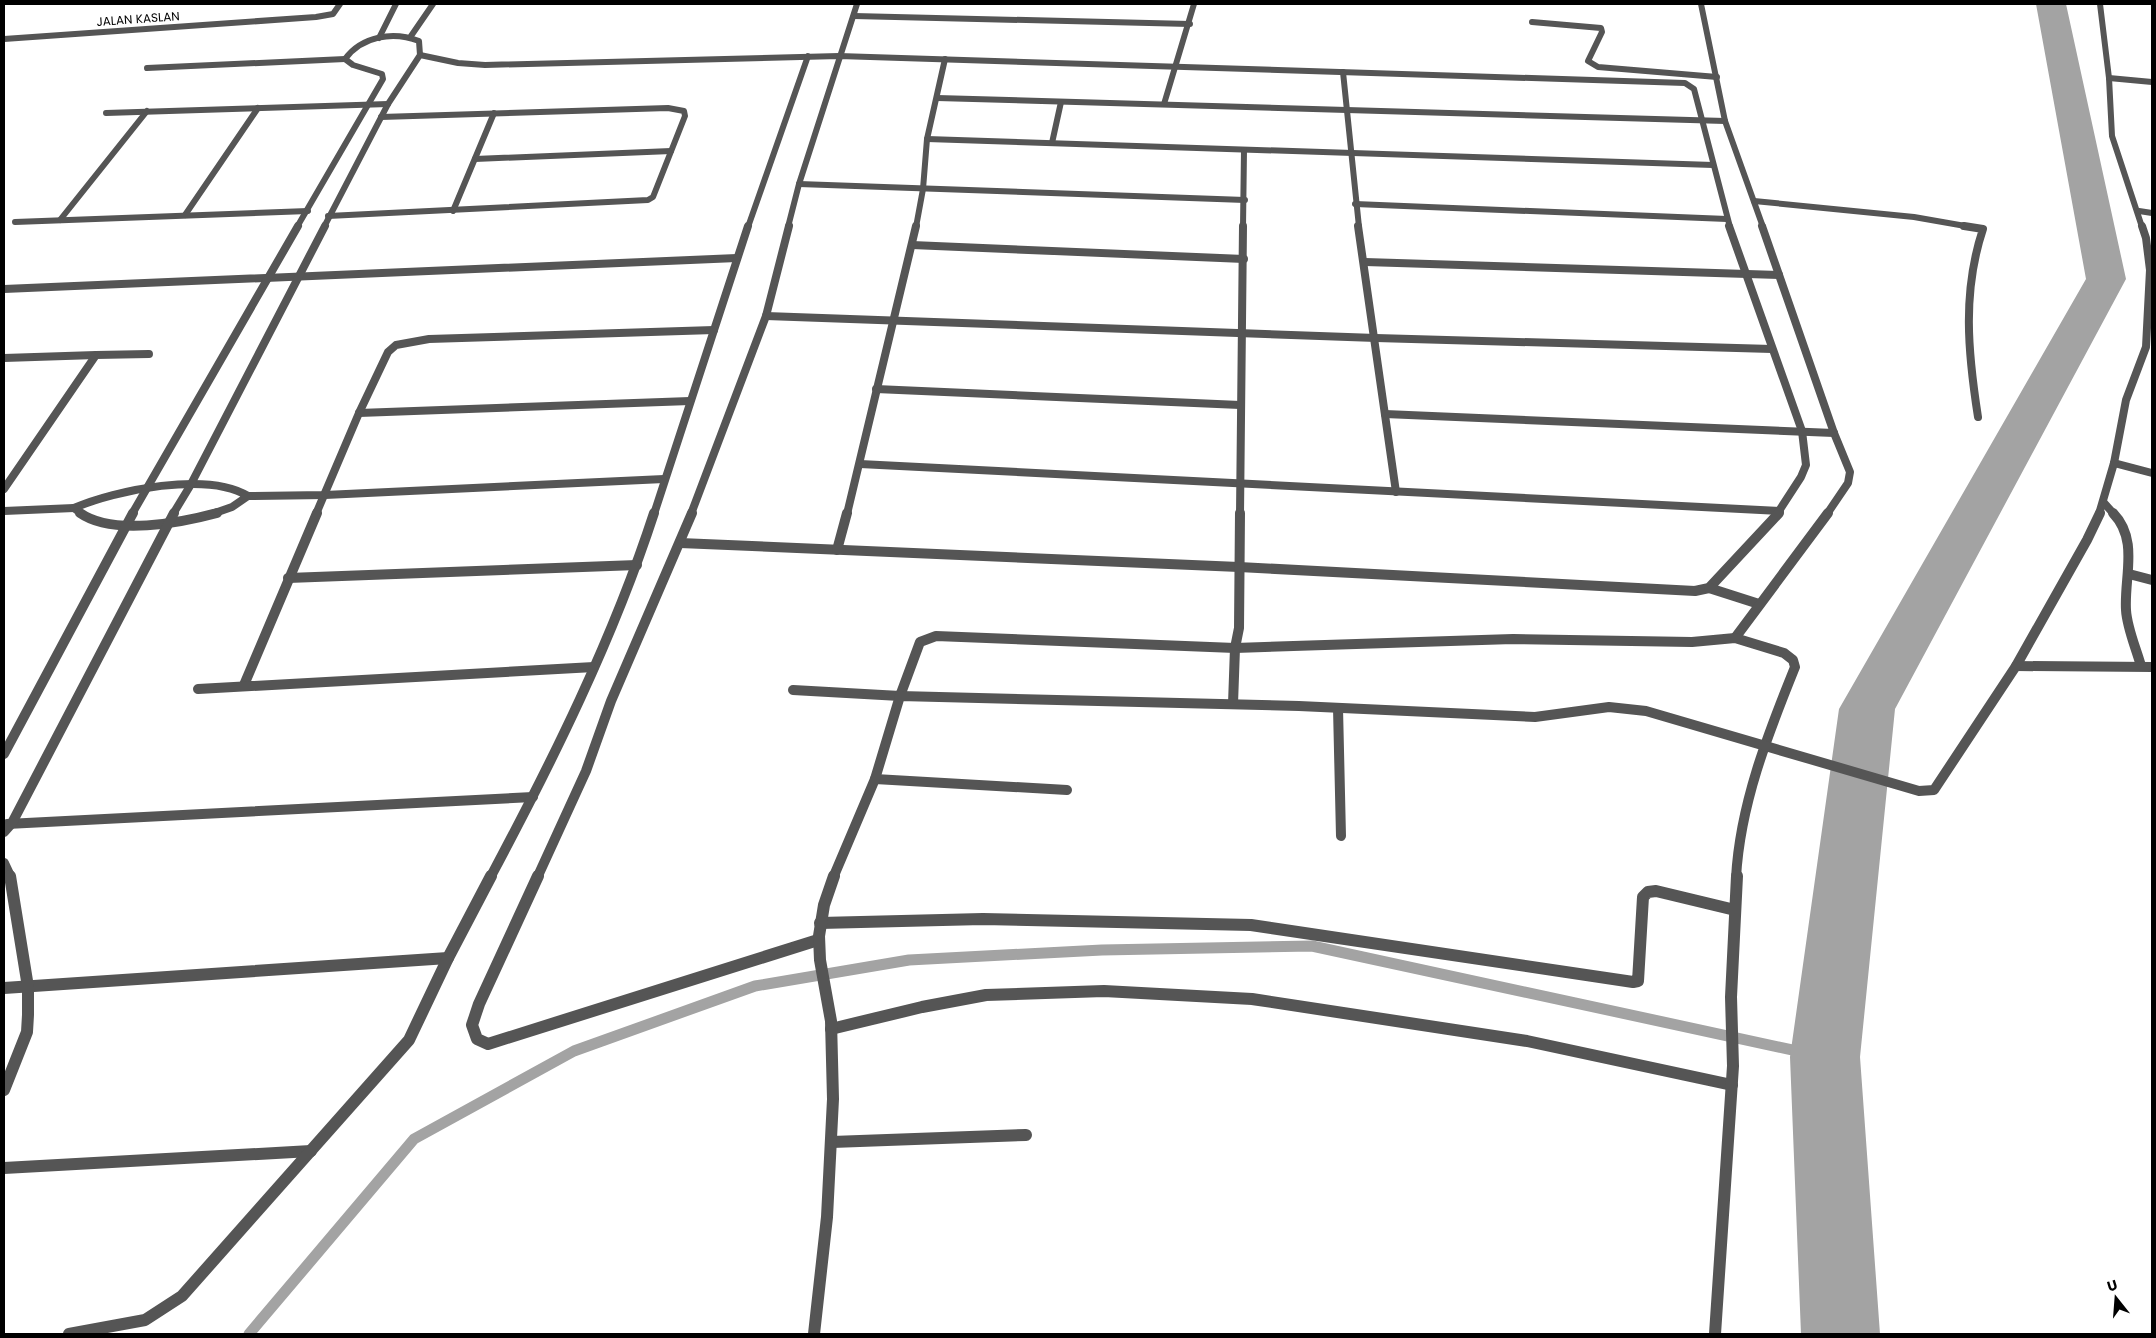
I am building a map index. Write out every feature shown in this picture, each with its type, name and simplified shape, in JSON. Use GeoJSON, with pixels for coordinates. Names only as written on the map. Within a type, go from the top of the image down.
{"type":"FeatureCollection","features":[{"type":"Feature","properties":{"kind":"street","name":"JALAN KASLAN"},"geometry":{"type":"LineString","coordinates":[[4,39],[316,18],[333,14],[340,4]]}},
{"type":"Feature","properties":{"kind":"street"},"geometry":{"type":"LineString","coordinates":[[379,38],[396,4]]}},
{"type":"Feature","properties":{"kind":"street"},"geometry":{"type":"LineString","coordinates":[[411,36],[433,4]]}},
{"type":"Feature","properties":{"kind":"street"},"geometry":{"type":"LineString","coordinates":[[819,945],[613,1003],[519,1036],[488,1044],[477,1039],[472,1025],[479,1004],[586,772],[611,700],[680,544],[766,316],[799,184],[857,4]]}},
{"type":"Feature","properties":{"kind":"street"},"geometry":{"type":"LineString","coordinates":[[1164,104],[1190,24],[1194,4]]}},
{"type":"Feature","properties":{"kind":"street"},"geometry":{"type":"LineString","coordinates":[[1701,4],[1725,121],[1778,275],[1812,364],[1834,433],[1850,472],[1848,483],[1838,500],[1735,638]]}},
{"type":"Feature","properties":{"kind":"street"},"geometry":{"type":"LineString","coordinates":[[793,690],[900,696],[1233,704],[1535,717],[1609,707],[1626,708],[1646,711],[1920,791],[1934,790],[1938,787],[2016,666],[2087,540],[2104,503],[2126,400],[2146,347],[2150,270],[2146,238],[2139,211],[2112,136],[2109,78],[2100,4]]}},
{"type":"Feature","properties":{"kind":"street"},"geometry":{"type":"LineString","coordinates":[[854,16],[1190,24]]}},
{"type":"Feature","properties":{"kind":"street"},"geometry":{"type":"LineString","coordinates":[[1532,22],[1601,28],[1602,32],[1588,61],[1598,67],[1717,77]]}},
{"type":"Feature","properties":{"kind":"street"},"geometry":{"type":"LineString","coordinates":[[6,826],[168,522],[190,486],[296,277],[381,117],[420,55],[419,41],[411,36],[379,38],[354,48],[344,59]]}},
{"type":"Feature","properties":{"kind":"street"},"geometry":{"type":"LineString","coordinates":[[420,55],[458,63],[485,65],[839,56],[1685,83],[1694,89],[1727,218],[1802,431],[1805,470],[1780,511],[1709,588]]}},
{"type":"Feature","properties":{"kind":"street"},"geometry":{"type":"LineString","coordinates":[[70,1334],[145,1320],[182,1296],[409,1040],[448,958],[533,797],[594,667],[637,565],[737,258],[808,56]]}},
{"type":"Feature","properties":{"kind":"street"},"geometry":{"type":"LineString","coordinates":[[4,754],[147,486],[308,211],[382,79],[382,74],[353,65],[344,59],[147,68]]}},
{"type":"Feature","properties":{"kind":"street"},"geometry":{"type":"LineString","coordinates":[[837,550],[860,464],[876,389],[912,245],[923,189],[927,139],[945,59]]}},
{"type":"Feature","properties":{"kind":"street"},"geometry":{"type":"LineString","coordinates":[[1343,72],[1355,204],[1376,338],[1396,492]]}},
{"type":"Feature","properties":{"kind":"street"},"geometry":{"type":"LineString","coordinates":[[2109,78],[2152,82]]}},
{"type":"Feature","properties":{"kind":"street"},"geometry":{"type":"LineString","coordinates":[[937,98],[1725,121]]}},
{"type":"Feature","properties":{"kind":"street"},"geometry":{"type":"LineString","coordinates":[[1052,144],[1061,102]]}},
{"type":"Feature","properties":{"kind":"street"},"geometry":{"type":"LineString","coordinates":[[106,113],[388,104]]}},
{"type":"Feature","properties":{"kind":"street"},"geometry":{"type":"LineString","coordinates":[[185,216],[258,108]]}},
{"type":"Feature","properties":{"kind":"street"},"geometry":{"type":"LineString","coordinates":[[328,216],[648,200],[653,197],[684,116],[684,111],[679,108],[381,117]]}},
{"type":"Feature","properties":{"kind":"street"},"geometry":{"type":"LineString","coordinates":[[60,220],[147,111]]}},
{"type":"Feature","properties":{"kind":"street"},"geometry":{"type":"LineString","coordinates":[[453,211],[494,113]]}},
{"type":"Feature","properties":{"kind":"street"},"geometry":{"type":"LineString","coordinates":[[927,139],[1713,165]]}},
{"type":"Feature","properties":{"kind":"street"},"geometry":{"type":"LineString","coordinates":[[1233,704],[1235,648],[1239,628],[1238,567],[1241,331],[1245,200],[1244,150]]}},
{"type":"Feature","properties":{"kind":"street"},"geometry":{"type":"LineString","coordinates":[[475,159],[671,151]]}},
{"type":"Feature","properties":{"kind":"street"},"geometry":{"type":"LineString","coordinates":[[799,184],[1245,200]]}},
{"type":"Feature","properties":{"kind":"street"},"geometry":{"type":"LineString","coordinates":[[1754,201],[1914,217],[1983,230],[1976,248],[1967,316],[1969,358],[1978,417]]}},
{"type":"Feature","properties":{"kind":"street"},"geometry":{"type":"LineString","coordinates":[[1355,204],[1727,218]]}},
{"type":"Feature","properties":{"kind":"street"},"geometry":{"type":"LineString","coordinates":[[15,222],[308,211]]}},
{"type":"Feature","properties":{"kind":"street"},"geometry":{"type":"LineString","coordinates":[[2139,211],[2152,213]]}},
{"type":"Feature","properties":{"kind":"street"},"geometry":{"type":"LineString","coordinates":[[912,245],[1244,259]]}},
{"type":"Feature","properties":{"kind":"street"},"geometry":{"type":"LineString","coordinates":[[4,289],[737,258]]}},
{"type":"Feature","properties":{"kind":"street"},"geometry":{"type":"LineString","coordinates":[[1365,262],[1778,275]]}},
{"type":"Feature","properties":{"kind":"street"},"geometry":{"type":"LineString","coordinates":[[766,316],[1241,331],[1376,338],[1772,348]]}},
{"type":"Feature","properties":{"kind":"street"},"geometry":{"type":"LineString","coordinates":[[244,685],[359,413],[388,352],[396,345],[409,341],[714,330]]}},
{"type":"Feature","properties":{"kind":"street"},"geometry":{"type":"LineString","coordinates":[[4,358],[149,354]]}},
{"type":"Feature","properties":{"kind":"street"},"geometry":{"type":"LineString","coordinates":[[4,489],[96,355]]}},
{"type":"Feature","properties":{"kind":"street"},"geometry":{"type":"LineString","coordinates":[[876,389],[1240,404]]}},
{"type":"Feature","properties":{"kind":"street"},"geometry":{"type":"LineString","coordinates":[[359,413],[690,401]]}},
{"type":"Feature","properties":{"kind":"street"},"geometry":{"type":"LineString","coordinates":[[1385,414],[1834,433]]}},
{"type":"Feature","properties":{"kind":"street"},"geometry":{"type":"LineString","coordinates":[[2114,463],[2152,473]]}},
{"type":"Feature","properties":{"kind":"street"},"geometry":{"type":"LineString","coordinates":[[860,464],[1780,511]]}},
{"type":"Feature","properties":{"kind":"street"},"geometry":{"type":"LineString","coordinates":[[74,508],[82,516],[100,522],[126,524],[168,522],[198,517],[231,507],[248,496],[325,495],[664,479]]}},
{"type":"Feature","properties":{"kind":"street"},"geometry":{"type":"LineString","coordinates":[[4,511],[74,508],[98,496],[147,486],[215,485],[237,489],[248,496]]}},
{"type":"Feature","properties":{"kind":"street"},"geometry":{"type":"LineString","coordinates":[[2104,503],[2120,520],[2128,540],[2129,574],[2126,610],[2141,666]]}},
{"type":"Feature","properties":{"kind":"street"},"geometry":{"type":"LineString","coordinates":[[680,544],[1238,567],[1682,592],[1709,588],[1759,604]]}},
{"type":"Feature","properties":{"kind":"street"},"geometry":{"type":"LineString","coordinates":[[288,578],[637,565]]}},
{"type":"Feature","properties":{"kind":"street"},"geometry":{"type":"LineString","coordinates":[[2129,574],[2152,580]]}},
{"type":"Feature","properties":{"kind":"street"},"geometry":{"type":"LineString","coordinates":[[814,1334],[822,1269],[832,1142],[831,1025],[819,945],[820,923],[838,862],[875,779],[900,696],[920,642],[936,636],[1235,648],[1513,638],[1692,642],[1735,638],[1784,653],[1793,660],[1795,667],[1764,745],[1738,845],[1731,996],[1733,1012],[1733,1066],[1715,1334]]}},
{"type":"Feature","properties":{"kind":"street"},"geometry":{"type":"LineString","coordinates":[[2016,666],[2152,667]]}},
{"type":"Feature","properties":{"kind":"street"},"geometry":{"type":"LineString","coordinates":[[198,689],[594,667]]}},
{"type":"Feature","properties":{"kind":"street"},"geometry":{"type":"LineString","coordinates":[[1338,708],[1341,836]]}},
{"type":"Feature","properties":{"kind":"street"},"geometry":{"type":"LineString","coordinates":[[875,779],[1067,790]]}},
{"type":"Feature","properties":{"kind":"street"},"geometry":{"type":"LineString","coordinates":[[6,826],[533,797]]}},
{"type":"Feature","properties":{"kind":"street"},"geometry":{"type":"LineString","coordinates":[[4,863],[11,878],[28,987],[27,1032],[4,1090]]}},
{"type":"Feature","properties":{"kind":"street"},"geometry":{"type":"LineString","coordinates":[[820,923],[983,919],[1251,925],[1633,982],[1638,981],[1643,896],[1648,892],[1656,891],[1735,910]]}},
{"type":"Feature","properties":{"kind":"street"},"geometry":{"type":"LineString","coordinates":[[4,988],[448,958]]}},
{"type":"Feature","properties":{"kind":"street"},"geometry":{"type":"LineString","coordinates":[[831,1025],[986,995],[1104,991],[1252,999],[1527,1041],[1732,1085]]}},
{"type":"Feature","properties":{"kind":"street"},"geometry":{"type":"LineString","coordinates":[[832,1142],[1026,1135]]}},
{"type":"Feature","properties":{"kind":"street"},"geometry":{"type":"LineString","coordinates":[[4,1168],[311,1151]]}},
{"type":"Feature","properties":{"kind":"waterway"},"geometry":{"type":"LineString","coordinates":[[1840,1334],[1825,1057],[1867,709],[1926,606],[2106,279],[2051,4]]}},
{"type":"Feature","properties":{"kind":"waterway"},"geometry":{"type":"LineString","coordinates":[[249,1334],[414,1139],[574,1051],[755,986],[909,960],[1102,950],[1312,946],[1825,1057]]}}]}
